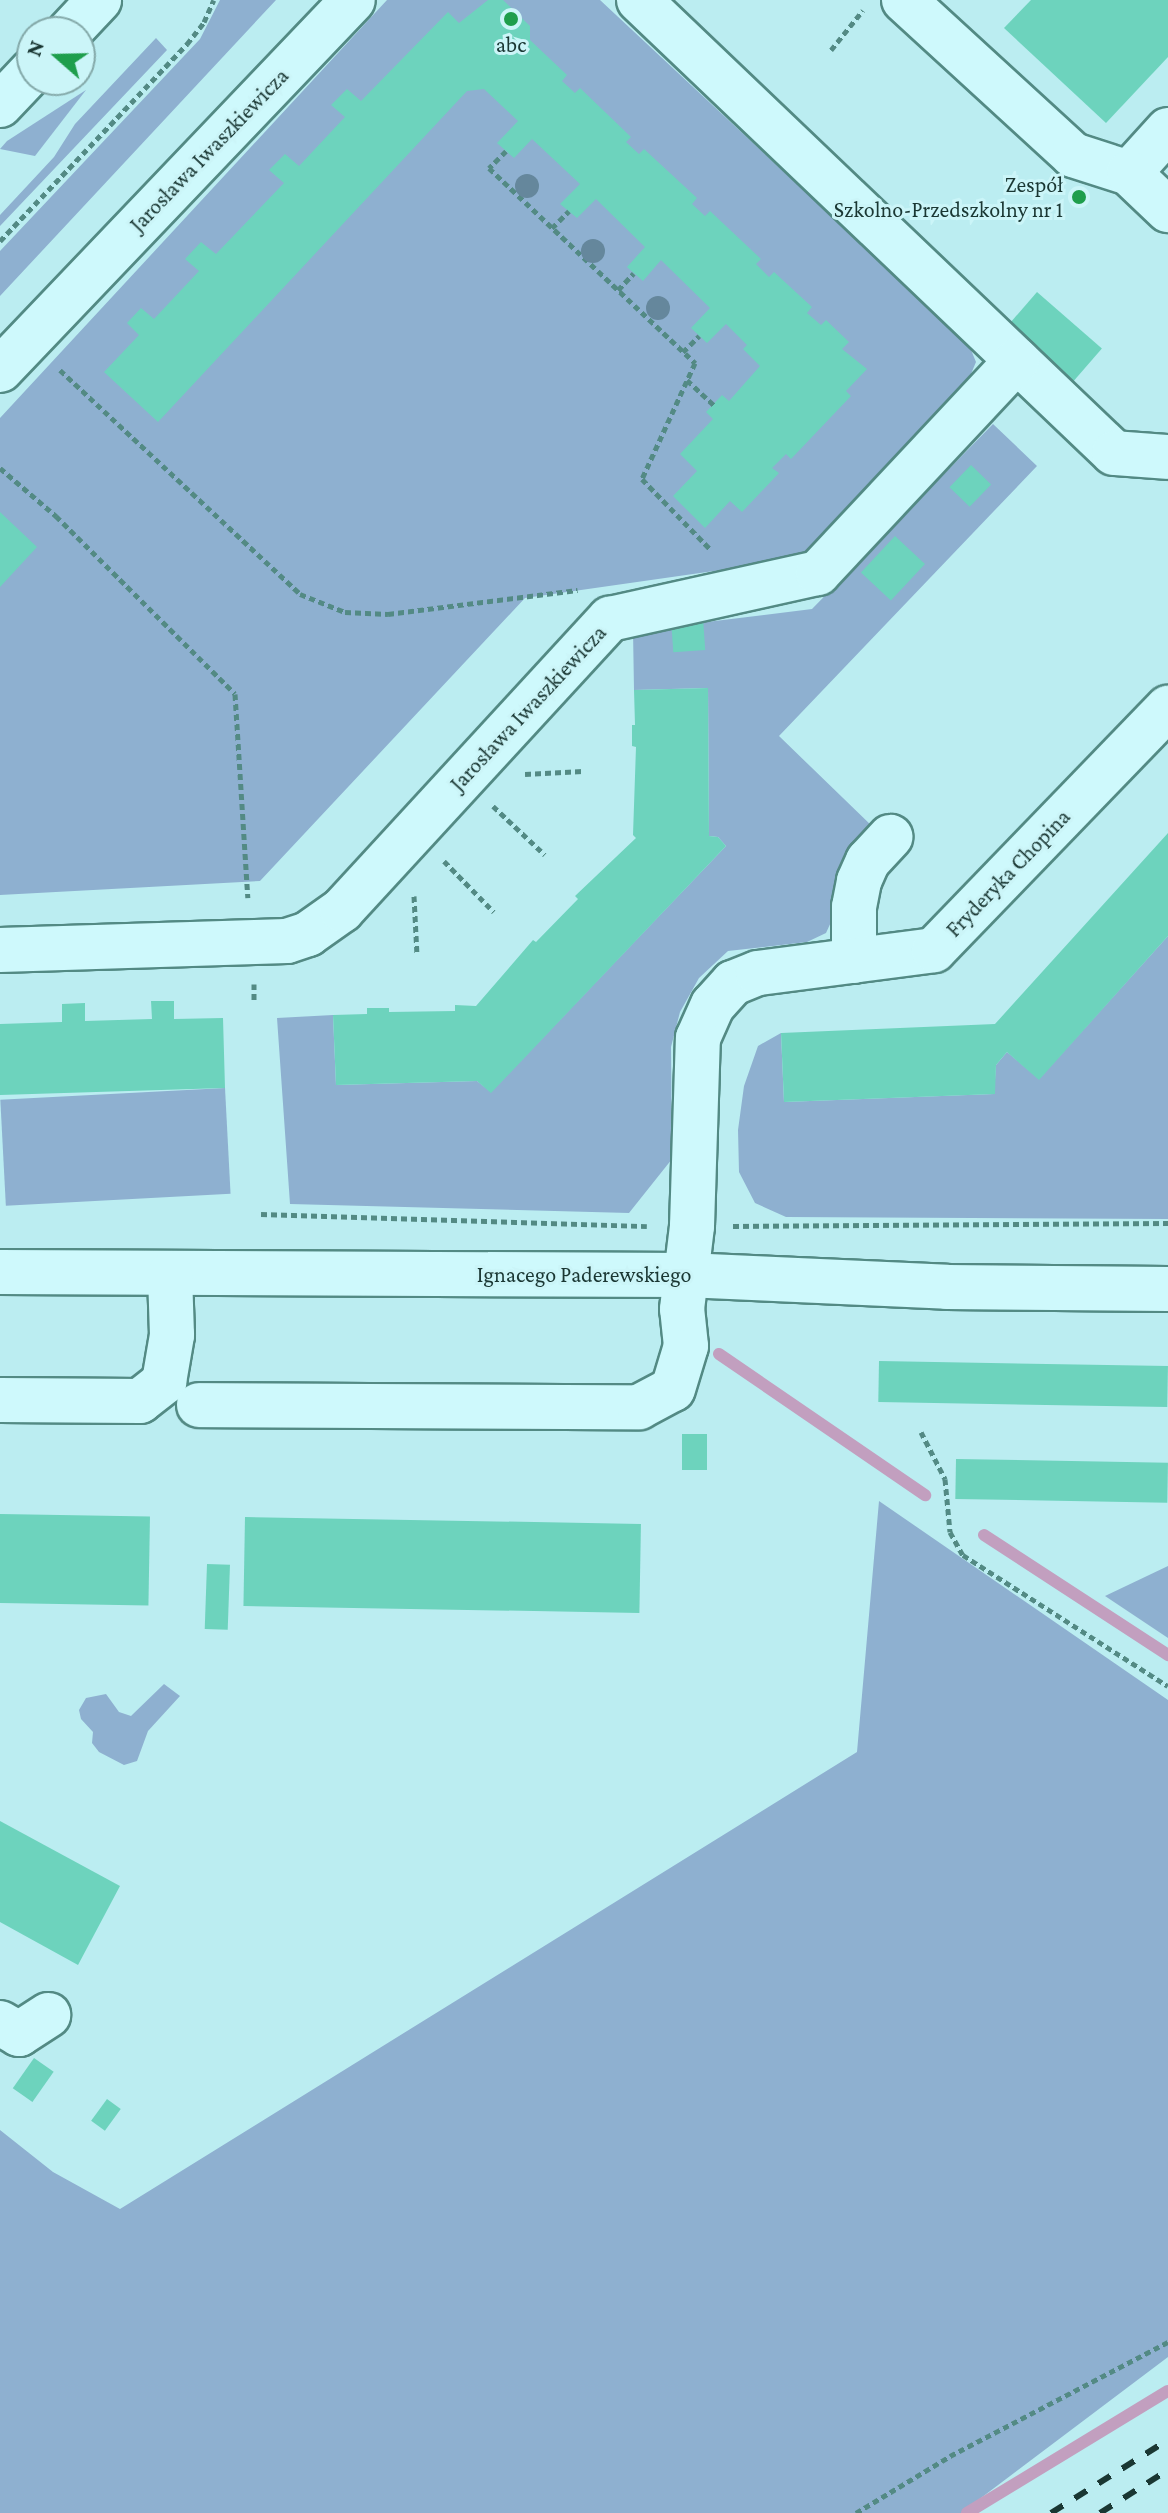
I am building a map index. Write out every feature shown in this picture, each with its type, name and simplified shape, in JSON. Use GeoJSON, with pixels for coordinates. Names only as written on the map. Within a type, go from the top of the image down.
{"type":"FeatureCollection","features":[{"type":"Feature","properties":{"kind":"street"},"geometry":{"type":"LineString","coordinates":[[84,16],[99,0]]}},
{"type":"Feature","properties":{"kind":"street","name":"Jarosława Iwaszkiewicza"},"geometry":{"type":"LineString","coordinates":[[0,370],[353,0]]}},
{"type":"Feature","properties":{"kind":"street"},"geometry":{"type":"LineString","coordinates":[[639,0],[1114,453],[1168,457]]}},
{"type":"Feature","properties":{"kind":"street"},"geometry":{"type":"LineString","coordinates":[[904,0],[1073,155],[1129,173],[1168,210]]}},
{"type":"Feature","properties":{"kind":"street"},"geometry":{"type":"LineString","coordinates":[[0,105],[16,88]]}},
{"type":"Feature","properties":{"kind":"street"},"geometry":{"type":"LineString","coordinates":[[1129,173],[1168,130]]}},
{"type":"Feature","properties":{"kind":"street","name":"Jarosława Iwaszkiewicza"},"geometry":{"type":"LineString","coordinates":[[0,950],[287,941],[308,934],[342,910],[610,619],[818,573],[1017,360]]}},
{"type":"Feature","properties":{"kind":"street","name":"Fryderyka Chopina"},"geometry":{"type":"LineString","coordinates":[[199,1405],[639,1407],[673,1389],[686,1346],[682,1309],[692,1226],[698,1038],[713,1005],[733,983],[758,973],[934,950],[1168,708]]}},
{"type":"Feature","properties":{"kind":"street"},"geometry":{"type":"LineString","coordinates":[[854,961],[854,907],[859,881],[868,861],[890,837]]}},
{"type":"Feature","properties":{"kind":"street","name":"Ignacego Paderewskiego"},"geometry":{"type":"LineString","coordinates":[[0,1272],[686,1275],[947,1287],[1168,1289]]}},
{"type":"Feature","properties":{"kind":"street"},"geometry":{"type":"LineString","coordinates":[[0,1400],[140,1401],[164,1382],[172,1335],[170,1274]]}},
{"type":"Feature","properties":{"kind":"street"},"geometry":{"type":"LineString","coordinates":[[0,2023],[19,2034],[48,2015]]}},
{"type":"Feature","properties":{"kind":"path"},"geometry":{"type":"LineString","coordinates":[[0,241],[187,44],[204,22],[214,0]]}},
{"type":"Feature","properties":{"kind":"path"},"geometry":{"type":"LineString","coordinates":[[831,50],[871,0]]}},
{"type":"Feature","properties":{"kind":"path"},"geometry":{"type":"LineString","coordinates":[[506,151],[489,168],[695,363],[642,479],[717,557]]}},
{"type":"Feature","properties":{"kind":"path"},"geometry":{"type":"LineString","coordinates":[[552,228],[569,211]]}},
{"type":"Feature","properties":{"kind":"path"},"geometry":{"type":"LineString","coordinates":[[618,290],[634,273]]}},
{"type":"Feature","properties":{"kind":"path"},"geometry":{"type":"LineString","coordinates":[[683,352],[699,336]]}},
{"type":"Feature","properties":{"kind":"path"},"geometry":{"type":"LineString","coordinates":[[51,363],[300,594],[345,612],[388,614],[587,589]]}},
{"type":"Feature","properties":{"kind":"path"},"geometry":{"type":"LineString","coordinates":[[687,380],[714,405]]}},
{"type":"Feature","properties":{"kind":"path"},"geometry":{"type":"LineString","coordinates":[[0,468],[56,516],[235,694],[253,941],[254,1003]]}},
{"type":"Feature","properties":{"kind":"path"},"geometry":{"type":"LineString","coordinates":[[463,778],[545,855]]}},
{"type":"Feature","properties":{"kind":"path"},"geometry":{"type":"LineString","coordinates":[[414,831],[494,912]]}},
{"type":"Feature","properties":{"kind":"path"},"geometry":{"type":"LineString","coordinates":[[921,1432],[945,1479],[950,1532],[963,1555],[1168,1686]]}},
{"type":"Feature","properties":{"kind":"path"},"geometry":{"type":"LineString","coordinates":[[856,2513],[950,2456],[1168,2342]]}},
{"type":"Feature","properties":{"kind":"shaded area"},"geometry":{"type":"Polygon","coordinates":[[[220,0],[276,0],[0,296],[0,251],[200,39],[220,0]]]}},
{"type":"Feature","properties":{"kind":"shaded area"},"geometry":{"type":"Polygon","coordinates":[[[387,0],[600,0],[969,345],[976,362],[968,381],[804,554],[728,569],[525,598],[260,881],[0,895],[0,418],[387,0]]]}},
{"type":"Feature","properties":{"kind":"shaded area"},"geometry":{"type":"Polygon","coordinates":[[[156,38],[167,50],[0,226],[0,215],[54,157],[75,124],[156,38]]]}},
{"type":"Feature","properties":{"kind":"shaded area"},"geometry":{"type":"Polygon","coordinates":[[[77,96],[81,96],[35,156],[0,149],[7,141],[77,96]]]}},
{"type":"Feature","properties":{"kind":"shaded area"},"geometry":{"type":"Polygon","coordinates":[[[993,424],[1037,466],[779,736],[874,828],[826,933],[807,942],[728,951],[699,978],[680,1012],[671,1047],[672,1159],[629,1213],[290,1204],[277,1018],[333,1015],[336,1085],[477,1081],[491,1092],[726,846],[718,837],[709,836],[708,688],[634,690],[633,631],[812,609],[993,424]]]}},
{"type":"Feature","properties":{"kind":"shaded area"},"geometry":{"type":"Polygon","coordinates":[[[1168,936],[1168,1219],[786,1217],[755,1203],[739,1172],[738,1130],[744,1086],[758,1046],[781,1033],[784,1102],[994,1094],[996,1065],[1007,1052],[1039,1079],[1168,936]]]}},
{"type":"Feature","properties":{"kind":"shaded area"},"geometry":{"type":"Polygon","coordinates":[[[225,1088],[231,1194],[6,1206],[0,1100],[225,1088]]]}},
{"type":"Feature","properties":{"kind":"shaded area"},"geometry":{"type":"Polygon","coordinates":[[[879,1501],[1168,1700],[1168,2357],[961,2513],[0,2513],[0,2130],[53,2172],[120,2209],[857,1752],[879,1501]]]}},
{"type":"Feature","properties":{"kind":"shaded area"},"geometry":{"type":"Polygon","coordinates":[[[1168,1566],[1168,1638],[1105,1596],[1168,1566]]]}},
{"type":"Feature","properties":{"kind":"shaded area"},"geometry":{"type":"Polygon","coordinates":[[[164,1684],[180,1696],[148,1731],[137,1761],[124,1765],[99,1752],[92,1743],[93,1732],[81,1719],[79,1710],[86,1698],[106,1694],[119,1712],[131,1716],[164,1684]]]}},
{"type":"Feature","properties":{"kind":"building"},"geometry":{"type":"Polygon","coordinates":[[[488,0],[503,0],[530,26],[530,40],[567,75],[562,81],[575,93],[580,88],[631,137],[626,142],[639,154],[644,149],[697,198],[692,204],[705,216],[710,211],[761,259],[756,264],[769,277],[774,272],[812,307],[807,313],[821,325],[826,320],[849,342],[842,349],[867,369],[846,391],[851,396],[791,459],[786,454],[772,468],[779,473],[742,512],[730,501],[705,528],[673,496],[697,471],[680,454],[713,419],[706,412],[722,395],[729,401],[760,366],[743,349],[747,345],[726,324],[707,343],[691,328],[710,308],[661,260],[643,281],[627,267],[645,247],[596,199],[577,218],[560,204],[580,184],[532,139],[514,158],[497,143],[518,121],[484,89],[467,91],[158,422],[104,372],[139,335],[127,323],[141,308],[154,319],[199,271],[185,259],[201,242],[216,254],[284,183],[269,170],[285,154],[299,166],[345,117],[331,105],[347,89],[361,101],[448,12],[459,23],[488,0]]]}},
{"type":"Feature","properties":{"kind":"building"},"geometry":{"type":"Polygon","coordinates":[[[1031,0],[1168,0],[1168,57],[1106,123],[1004,28],[1031,0]]]}},
{"type":"Feature","properties":{"kind":"building"},"geometry":{"type":"Polygon","coordinates":[[[1037,292],[1102,348],[1072,382],[1007,326],[1037,292]]]}},
{"type":"Feature","properties":{"kind":"building"},"geometry":{"type":"Polygon","coordinates":[[[971,465],[991,484],[970,507],[949,487],[971,465]]]}},
{"type":"Feature","properties":{"kind":"building"},"geometry":{"type":"Polygon","coordinates":[[[0,512],[37,547],[0,587],[0,512]]]}},
{"type":"Feature","properties":{"kind":"building"},"geometry":{"type":"Polygon","coordinates":[[[895,536],[925,564],[891,601],[861,573],[895,536]]]}},
{"type":"Feature","properties":{"kind":"building"},"geometry":{"type":"Polygon","coordinates":[[[703,618],[705,650],[673,652],[671,620],[703,618]]]}},
{"type":"Feature","properties":{"kind":"building"},"geometry":{"type":"Polygon","coordinates":[[[708,688],[709,836],[718,837],[726,846],[491,1093],[477,1081],[336,1085],[333,1015],[367,1014],[367,1008],[389,1008],[389,1012],[455,1011],[455,1005],[476,1006],[533,940],[536,942],[578,899],[575,896],[636,838],[633,835],[634,690],[708,688]]]}},
{"type":"Feature","properties":{"kind":"building"},"geometry":{"type":"Polygon","coordinates":[[[1168,833],[1168,936],[1039,1080],[1007,1052],[996,1065],[995,1094],[784,1102],[781,1033],[995,1024],[1168,833]]]}},
{"type":"Feature","properties":{"kind":"building"},"geometry":{"type":"Polygon","coordinates":[[[151,1001],[174,1001],[174,1019],[223,1018],[225,1088],[0,1095],[0,1024],[62,1022],[62,1004],[85,1003],[85,1021],[152,1019],[151,1001]]]}},
{"type":"Feature","properties":{"kind":"building"},"geometry":{"type":"Polygon","coordinates":[[[879,1361],[1168,1366],[1167,1407],[878,1402],[879,1361]]]}},
{"type":"Feature","properties":{"kind":"building"},"geometry":{"type":"Polygon","coordinates":[[[682,1434],[707,1434],[707,1470],[682,1470],[682,1434]]]}},
{"type":"Feature","properties":{"kind":"building"},"geometry":{"type":"Polygon","coordinates":[[[956,1459],[1168,1463],[1167,1503],[955,1499],[956,1459]]]}},
{"type":"Feature","properties":{"kind":"building"},"geometry":{"type":"Polygon","coordinates":[[[0,1514],[150,1517],[148,1606],[0,1603],[0,1514]]]}},
{"type":"Feature","properties":{"kind":"building"},"geometry":{"type":"Polygon","coordinates":[[[245,1517],[641,1524],[639,1613],[243,1606],[245,1517]]]}},
{"type":"Feature","properties":{"kind":"building"},"geometry":{"type":"Polygon","coordinates":[[[207,1564],[230,1565],[228,1630],[205,1629],[207,1564]]]}},
{"type":"Feature","properties":{"kind":"building"},"geometry":{"type":"Polygon","coordinates":[[[0,1821],[120,1886],[78,1965],[0,1922],[0,1821]]]}},
{"type":"Feature","properties":{"kind":"building"},"geometry":{"type":"Polygon","coordinates":[[[34,2058],[54,2072],[32,2102],[13,2088],[34,2058]]]}},
{"type":"Feature","properties":{"kind":"building"},"geometry":{"type":"Polygon","coordinates":[[[107,2099],[121,2109],[105,2131],[91,2121],[107,2099]]]}},
{"type":"Feature","properties":{"kind":"waterway"},"geometry":{"type":"LineString","coordinates":[[719,1354],[925,1495]]}},
{"type":"Feature","properties":{"kind":"waterway"},"geometry":{"type":"LineString","coordinates":[[984,1535],[1168,1655]]}},
{"type":"Feature","properties":{"kind":"waterway"},"geometry":{"type":"LineString","coordinates":[[967,2513],[1168,2391]]}},
{"type":"Feature","properties":{"kind":"railway"},"geometry":{"type":"LineString","coordinates":[[1051,2513],[1168,2440]]}},
{"type":"Feature","properties":{"kind":"railway"},"geometry":{"type":"LineString","coordinates":[[1100,2513],[1168,2470]]}},
{"type":"Feature","properties":{"kind":"place","name":"abc"},"geometry":{"type":"Point","coordinates":[511,19]}},
{"type":"Feature","properties":{"kind":"place","name":"Zespół Szkolno-Przedszkolny nr 1"},"geometry":{"type":"Point","coordinates":[1079,197]}}]}
